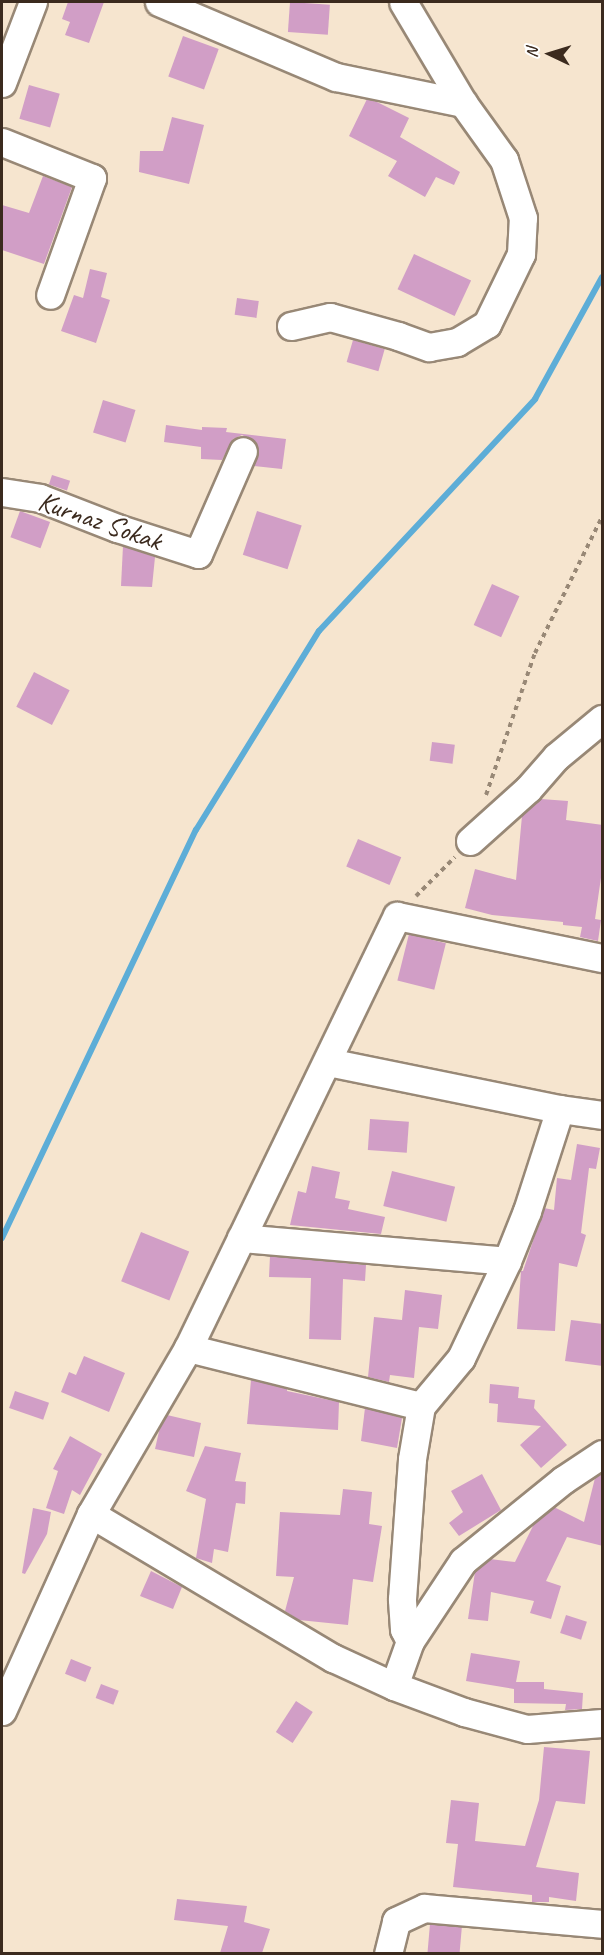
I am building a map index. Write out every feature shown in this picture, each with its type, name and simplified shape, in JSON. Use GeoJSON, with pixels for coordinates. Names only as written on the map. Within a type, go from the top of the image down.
{"type":"FeatureCollection","features":[{"type":"Feature","properties":{"kind":"street"},"geometry":{"type":"LineString","coordinates":[[2,83],[33,2]]}},
{"type":"Feature","properties":{"kind":"street"},"geometry":{"type":"LineString","coordinates":[[159,2],[336,77],[463,103]]}},
{"type":"Feature","properties":{"kind":"street"},"geometry":{"type":"LineString","coordinates":[[291,326],[330,318],[398,336],[429,347],[457,342],[487,324],[521,254],[523,218],[504,160],[463,103],[403,2]]}},
{"type":"Feature","properties":{"kind":"street"},"geometry":{"type":"LineString","coordinates":[[2,142],[92,178],[50,295]]}},
{"type":"Feature","properties":{"kind":"street","name":"Kurnaz Sokak"},"geometry":{"type":"LineString","coordinates":[[2,492],[40,498],[198,555],[243,451]]}},
{"type":"Feature","properties":{"kind":"street"},"geometry":{"type":"LineString","coordinates":[[470,841],[528,789],[556,757],[603,719]]}},
{"type":"Feature","properties":{"kind":"street"},"geometry":{"type":"LineString","coordinates":[[2,1711],[91,1514],[188,1348],[397,916],[603,958]]}},
{"type":"Feature","properties":{"kind":"street"},"geometry":{"type":"LineString","coordinates":[[328,1062],[560,1109],[603,1115]]}},
{"type":"Feature","properties":{"kind":"street"},"geometry":{"type":"LineString","coordinates":[[410,1641],[404,1629],[402,1599],[412,1459],[421,1406],[461,1358],[507,1261],[527,1211],[560,1109]]}},
{"type":"Feature","properties":{"kind":"street"},"geometry":{"type":"LineString","coordinates":[[241,1238],[507,1261]]}},
{"type":"Feature","properties":{"kind":"street"},"geometry":{"type":"LineString","coordinates":[[188,1348],[421,1406]]}},
{"type":"Feature","properties":{"kind":"street"},"geometry":{"type":"LineString","coordinates":[[394,1686],[410,1641],[463,1561],[563,1480],[603,1454]]}},
{"type":"Feature","properties":{"kind":"street"},"geometry":{"type":"LineString","coordinates":[[91,1514],[333,1658],[394,1686],[464,1713],[528,1729],[603,1723]]}},
{"type":"Feature","properties":{"kind":"street"},"geometry":{"type":"LineString","coordinates":[[388,1953],[396,1921],[424,1908],[603,1924]]}},
{"type":"Feature","properties":{"kind":"path"},"geometry":{"type":"LineString","coordinates":[[485,797],[535,653],[603,517]]}},
{"type":"Feature","properties":{"kind":"path"},"geometry":{"type":"LineString","coordinates":[[397,916],[470,841]]}},
{"type":"Feature","properties":{"kind":"building"},"geometry":{"type":"Polygon","coordinates":[[[68,2],[104,2],[89,43],[65,35],[70,22],[62,19],[68,2]]]}},
{"type":"Feature","properties":{"kind":"building"},"geometry":{"type":"Polygon","coordinates":[[[290,2],[330,5],[328,35],[288,32],[290,2]]]}},
{"type":"Feature","properties":{"kind":"building"},"geometry":{"type":"Polygon","coordinates":[[[183,36],[219,49],[204,89],[168,76],[183,36]]]}},
{"type":"Feature","properties":{"kind":"building"},"geometry":{"type":"Polygon","coordinates":[[[29,85],[60,94],[50,127],[19,119],[29,85]]]}},
{"type":"Feature","properties":{"kind":"building"},"geometry":{"type":"Polygon","coordinates":[[[367,99],[409,118],[400,137],[460,172],[454,185],[436,177],[425,197],[388,176],[397,161],[349,136],[367,99]]]}},
{"type":"Feature","properties":{"kind":"building"},"geometry":{"type":"Polygon","coordinates":[[[172,117],[204,125],[189,184],[139,172],[140,151],[163,151],[172,117]]]}},
{"type":"Feature","properties":{"kind":"building"},"geometry":{"type":"Polygon","coordinates":[[[43,176],[72,187],[44,264],[2,250],[2,205],[29,213],[43,176]]]}},
{"type":"Feature","properties":{"kind":"building"},"geometry":{"type":"Polygon","coordinates":[[[414,254],[471,281],[455,316],[398,289],[414,254]]]}},
{"type":"Feature","properties":{"kind":"building"},"geometry":{"type":"Polygon","coordinates":[[[90,269],[107,273],[101,297],[110,300],[96,343],[61,331],[74,295],[83,298],[90,269]]]}},
{"type":"Feature","properties":{"kind":"building"},"geometry":{"type":"Polygon","coordinates":[[[237,298],[259,301],[256,318],[235,315],[237,298]]]}},
{"type":"Feature","properties":{"kind":"building"},"geometry":{"type":"Polygon","coordinates":[[[353,340],[385,349],[378,371],[347,362],[353,340]]]}},
{"type":"Feature","properties":{"kind":"building"},"geometry":{"type":"Polygon","coordinates":[[[103,400],[136,410],[126,442],[93,433],[103,400]]]}},
{"type":"Feature","properties":{"kind":"building"},"geometry":{"type":"Polygon","coordinates":[[[166,425],[202,430],[202,427],[227,428],[226,432],[286,439],[282,469],[254,466],[259,450],[256,442],[242,435],[233,439],[222,460],[201,459],[201,447],[164,442],[166,425]]]}},
{"type":"Feature","properties":{"kind":"building"},"geometry":{"type":"Polygon","coordinates":[[[52,475],[70,481],[67,490],[49,485],[52,475]]]}},
{"type":"Feature","properties":{"kind":"building"},"geometry":{"type":"Polygon","coordinates":[[[20,511],[50,522],[40,548],[10,537],[20,511]]]}},
{"type":"Feature","properties":{"kind":"building"},"geometry":{"type":"Polygon","coordinates":[[[257,511],[302,526],[287,569],[243,555],[257,511]]]}},
{"type":"Feature","properties":{"kind":"building"},"geometry":{"type":"Polygon","coordinates":[[[123,546],[155,557],[152,587],[121,586],[123,546]]]}},
{"type":"Feature","properties":{"kind":"building"},"geometry":{"type":"Polygon","coordinates":[[[492,584],[519,596],[501,637],[474,625],[492,584]]]}},
{"type":"Feature","properties":{"kind":"building"},"geometry":{"type":"Polygon","coordinates":[[[34,672],[70,690],[52,725],[16,707],[34,672]]]}},
{"type":"Feature","properties":{"kind":"building"},"geometry":{"type":"Polygon","coordinates":[[[432,742],[455,745],[453,764],[430,761],[432,742]]]}},
{"type":"Feature","properties":{"kind":"building"},"geometry":{"type":"Polygon","coordinates":[[[541,799],[568,801],[566,820],[603,825],[603,864],[595,919],[601,920],[598,941],[580,937],[582,927],[563,925],[563,922],[492,915],[465,908],[475,869],[516,880],[522,816],[541,799]]]}},
{"type":"Feature","properties":{"kind":"building"},"geometry":{"type":"Polygon","coordinates":[[[358,839],[401,857],[390,885],[346,867],[358,839]]]}},
{"type":"Feature","properties":{"kind":"building"},"geometry":{"type":"Polygon","coordinates":[[[409,934],[446,943],[434,990],[397,981],[409,934]]]}},
{"type":"Feature","properties":{"kind":"building"},"geometry":{"type":"Polygon","coordinates":[[[370,1119],[409,1122],[407,1153],[368,1150],[370,1119]]]}},
{"type":"Feature","properties":{"kind":"building"},"geometry":{"type":"Polygon","coordinates":[[[577,1144],[600,1148],[596,1169],[589,1168],[581,1233],[586,1235],[577,1267],[559,1263],[555,1331],[517,1329],[521,1271],[523,1271],[544,1208],[554,1210],[557,1178],[571,1180],[577,1144]]]}},
{"type":"Feature","properties":{"kind":"building"},"geometry":{"type":"Polygon","coordinates":[[[312,1166],[340,1172],[335,1198],[350,1201],[348,1209],[385,1217],[381,1234],[290,1225],[298,1191],[306,1193],[312,1166]]]}},
{"type":"Feature","properties":{"kind":"building"},"geometry":{"type":"Polygon","coordinates":[[[392,1171],[455,1187],[446,1222],[383,1206],[392,1171]]]}},
{"type":"Feature","properties":{"kind":"building"},"geometry":{"type":"Polygon","coordinates":[[[141,1232],[189,1251],[169,1301],[121,1281],[141,1232]]]}},
{"type":"Feature","properties":{"kind":"building"},"geometry":{"type":"Polygon","coordinates":[[[270,1256],[366,1265],[365,1281],[343,1279],[341,1340],[309,1339],[311,1278],[269,1277],[270,1256]]]}},
{"type":"Feature","properties":{"kind":"building"},"geometry":{"type":"Polygon","coordinates":[[[405,1290],[442,1295],[438,1329],[419,1327],[414,1378],[390,1375],[389,1382],[368,1377],[374,1317],[402,1320],[405,1290]]]}},
{"type":"Feature","properties":{"kind":"building"},"geometry":{"type":"Polygon","coordinates":[[[571,1320],[603,1324],[603,1366],[565,1361],[571,1320]]]}},
{"type":"Feature","properties":{"kind":"building"},"geometry":{"type":"Polygon","coordinates":[[[84,1356],[125,1373],[109,1412],[61,1392],[69,1372],[76,1375],[84,1356]]]}},
{"type":"Feature","properties":{"kind":"building"},"geometry":{"type":"Polygon","coordinates":[[[251,1380],[287,1389],[287,1391],[339,1402],[338,1430],[247,1424],[251,1380]]]}},
{"type":"Feature","properties":{"kind":"building"},"geometry":{"type":"Polygon","coordinates":[[[490,1384],[519,1387],[518,1398],[535,1400],[534,1408],[567,1445],[541,1468],[520,1445],[541,1426],[497,1422],[498,1404],[489,1403],[490,1384]]]}},
{"type":"Feature","properties":{"kind":"building"},"geometry":{"type":"Polygon","coordinates":[[[15,1391],[49,1403],[43,1420],[9,1408],[15,1391]]]}},
{"type":"Feature","properties":{"kind":"building"},"geometry":{"type":"Polygon","coordinates":[[[365,1408],[402,1418],[397,1448],[361,1441],[365,1408]]]}},
{"type":"Feature","properties":{"kind":"building"},"geometry":{"type":"Polygon","coordinates":[[[167,1415],[201,1423],[194,1457],[155,1449],[160,1427],[167,1415]]]}},
{"type":"Feature","properties":{"kind":"building"},"geometry":{"type":"Polygon","coordinates":[[[70,1436],[102,1454],[80,1495],[72,1490],[64,1514],[46,1508],[58,1471],[53,1469],[70,1436]]]}},
{"type":"Feature","properties":{"kind":"building"},"geometry":{"type":"Polygon","coordinates":[[[205,1446],[241,1453],[235,1481],[246,1482],[245,1504],[236,1503],[228,1552],[214,1549],[212,1563],[196,1558],[206,1499],[186,1491],[205,1446]]]}},
{"type":"Feature","properties":{"kind":"building"},"geometry":{"type":"Polygon","coordinates":[[[603,1473],[603,1546],[567,1537],[546,1581],[561,1586],[551,1619],[530,1613],[534,1601],[491,1592],[488,1621],[468,1619],[475,1572],[490,1559],[515,1562],[534,1524],[554,1507],[584,1522],[595,1478],[603,1473]]]}},
{"type":"Feature","properties":{"kind":"building"},"geometry":{"type":"Polygon","coordinates":[[[482,1474],[501,1510],[459,1536],[449,1523],[463,1512],[451,1491],[482,1474]]]}},
{"type":"Feature","properties":{"kind":"building"},"geometry":{"type":"Polygon","coordinates":[[[343,1489],[372,1492],[369,1524],[382,1526],[373,1582],[353,1579],[348,1625],[299,1620],[285,1611],[294,1577],[276,1576],[280,1512],[340,1515],[343,1489]]]}},
{"type":"Feature","properties":{"kind":"building"},"geometry":{"type":"Polygon","coordinates":[[[33,1508],[51,1512],[47,1534],[25,1574],[22,1573],[33,1508]]]}},
{"type":"Feature","properties":{"kind":"building"},"geometry":{"type":"Polygon","coordinates":[[[151,1571],[182,1587],[173,1609],[140,1596],[151,1571]]]}},
{"type":"Feature","properties":{"kind":"building"},"geometry":{"type":"Polygon","coordinates":[[[566,1615],[587,1622],[581,1640],[560,1633],[566,1615]]]}},
{"type":"Feature","properties":{"kind":"building"},"geometry":{"type":"Polygon","coordinates":[[[471,1653],[520,1661],[516,1682],[544,1682],[544,1689],[583,1693],[582,1709],[565,1710],[566,1704],[514,1703],[514,1689],[466,1681],[471,1653]]]}},
{"type":"Feature","properties":{"kind":"building"},"geometry":{"type":"Polygon","coordinates":[[[71,1659],[91,1667],[85,1682],[65,1674],[71,1659]]]}},
{"type":"Feature","properties":{"kind":"building"},"geometry":{"type":"Polygon","coordinates":[[[101,1684],[119,1691],[113,1705],[96,1698],[101,1684]]]}},
{"type":"Feature","properties":{"kind":"building"},"geometry":{"type":"Polygon","coordinates":[[[296,1701],[313,1712],[293,1743],[276,1732],[296,1701]]]}},
{"type":"Feature","properties":{"kind":"building"},"geometry":{"type":"Polygon","coordinates":[[[544,1747],[590,1751],[585,1804],[556,1801],[536,1867],[579,1873],[576,1901],[549,1897],[549,1902],[532,1902],[532,1895],[453,1887],[458,1844],[446,1843],[451,1800],[479,1803],[475,1841],[525,1846],[539,1800],[544,1747]]]}},
{"type":"Feature","properties":{"kind":"building"},"geometry":{"type":"Polygon","coordinates":[[[177,1899],[247,1906],[244,1922],[270,1929],[262,1953],[220,1953],[228,1926],[174,1920],[177,1899]]]}},
{"type":"Feature","properties":{"kind":"building"},"geometry":{"type":"Polygon","coordinates":[[[430,1924],[462,1927],[459,1954],[427,1953],[430,1924]]]}},
{"type":"Feature","properties":{"kind":"waterway"},"geometry":{"type":"LineString","coordinates":[[2,1238],[196,830],[319,631],[535,399],[602,277]]}}]}
